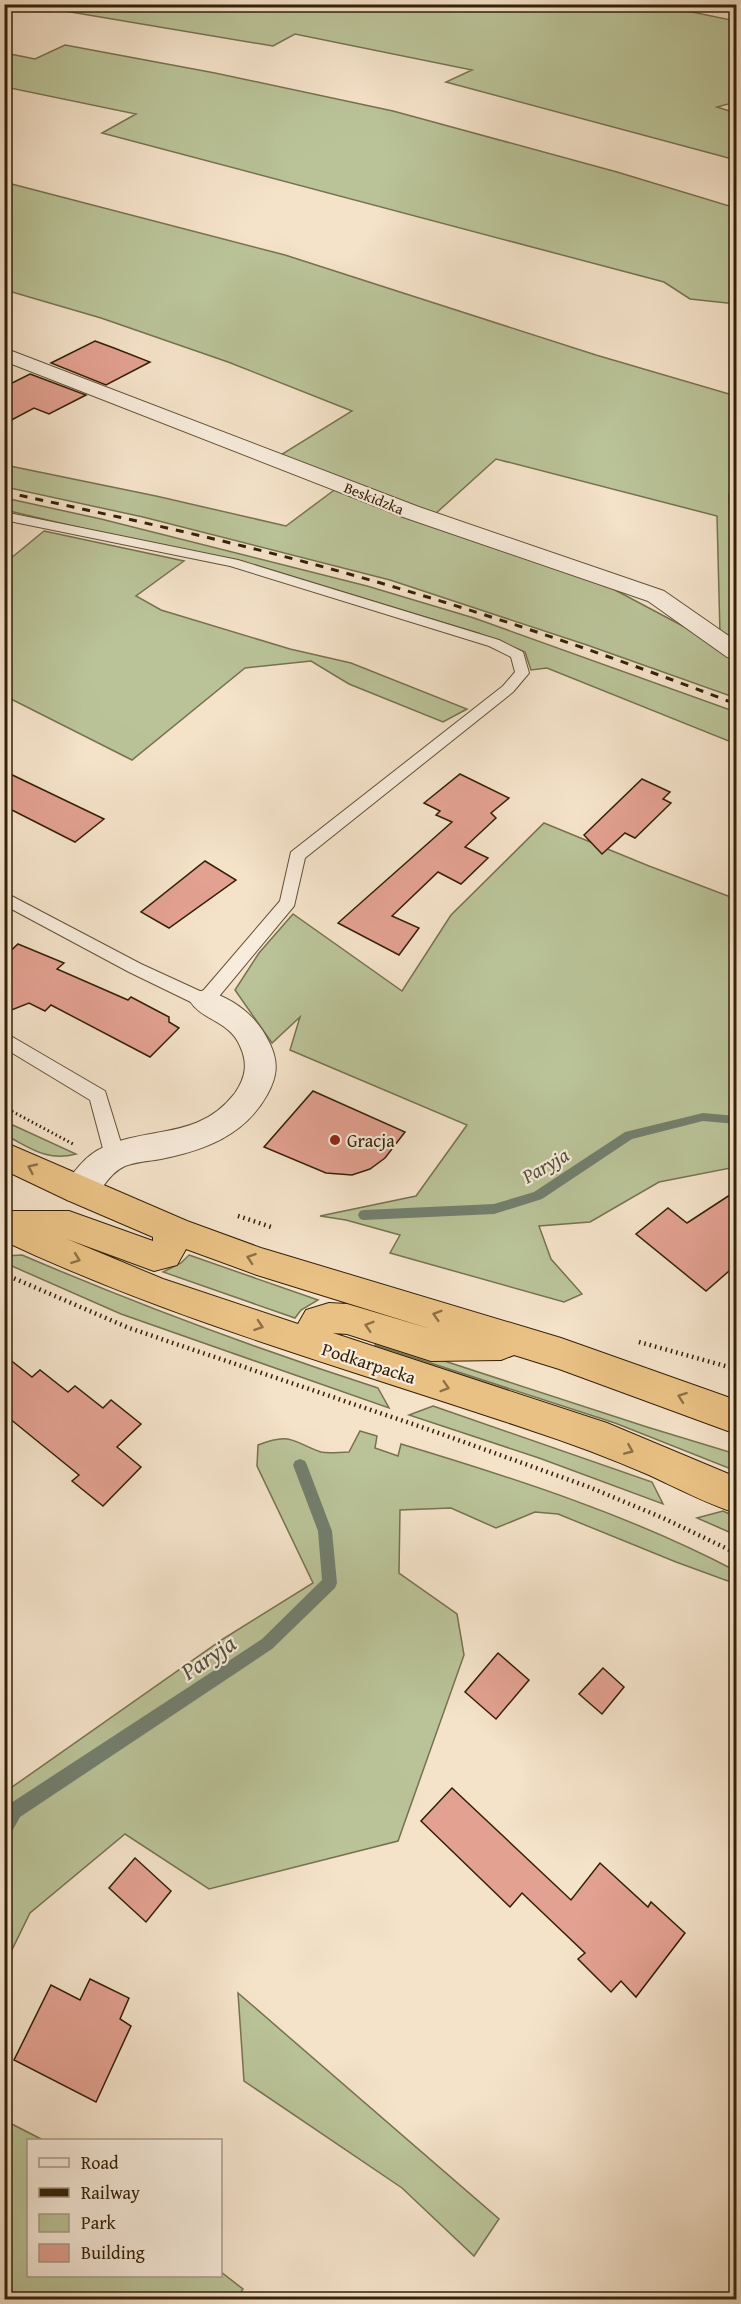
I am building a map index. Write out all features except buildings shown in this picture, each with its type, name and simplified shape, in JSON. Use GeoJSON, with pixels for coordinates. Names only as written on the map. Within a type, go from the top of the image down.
{"type":"FeatureCollection","features":[{"type":"Feature","properties":{"kind":"highway"},"geometry":{"type":"LineString","coordinates":[[4,1155],[79,1191],[165,1227],[257,1261],[530,1344],[736,1417]]}},
{"type":"Feature","properties":{"kind":"highway"},"geometry":{"type":"LineString","coordinates":[[4,1225],[69,1225],[154,1257],[165,1255],[171,1246],[170,1234],[165,1227]]}},
{"type":"Feature","properties":{"kind":"highway","name":"Podkarpacka"},"geometry":{"type":"LineString","coordinates":[[4,1225],[53,1250],[148,1287],[324,1349],[608,1441],[736,1495]]}},
{"type":"Feature","properties":{"kind":"highway"},"geometry":{"type":"LineString","coordinates":[[324,1349],[315,1339],[313,1331],[319,1321],[329,1318],[347,1319],[431,1345],[530,1344]]}},
{"type":"Feature","properties":{"kind":"street","name":"Beskidzka"},"geometry":{"type":"LineString","coordinates":[[4,354],[411,513],[656,596],[736,652]]}},
{"type":"Feature","properties":{"kind":"street"},"geometry":{"type":"LineString","coordinates":[[79,1191],[109,1160],[185,1141],[222,1127],[246,1104],[260,1082],[261,1060],[252,1035],[230,1013],[205,1001]]}},
{"type":"Feature","properties":{"kind":"lane"},"geometry":{"type":"LineString","coordinates":[[4,516],[232,563],[494,644],[518,655],[522,673],[508,689],[297,856],[288,902],[205,1001],[135,968],[4,898]]}},
{"type":"Feature","properties":{"kind":"lane"},"geometry":{"type":"LineString","coordinates":[[4,1039],[98,1096],[109,1160]]}},
{"type":"Feature","properties":{"kind":"path"},"geometry":{"type":"LineString","coordinates":[[4,1107],[109,1160]]}},
{"type":"Feature","properties":{"kind":"path"},"geometry":{"type":"LineString","coordinates":[[237,1215],[280,1231]]}},
{"type":"Feature","properties":{"kind":"path"},"geometry":{"type":"LineString","coordinates":[[4,1274],[128,1328],[550,1474],[676,1522],[736,1553]]}},
{"type":"Feature","properties":{"kind":"path"},"geometry":{"type":"LineString","coordinates":[[631,1340],[736,1369]]}},
{"type":"Feature","properties":{"kind":"green space"},"geometry":{"type":"Polygon","coordinates":[[[29,5],[658,5],[736,21],[736,102],[717,107],[736,113],[736,160],[446,82],[472,70],[295,34],[273,46],[29,5]]]}},
{"type":"Feature","properties":{"kind":"green space"},"geometry":{"type":"Polygon","coordinates":[[[65,45],[215,73],[393,111],[617,172],[736,208],[736,304],[690,299],[664,282],[102,133],[136,114],[5,87],[5,53],[35,59],[65,45]]]}},
{"type":"Feature","properties":{"kind":"green space"},"geometry":{"type":"Polygon","coordinates":[[[4,182],[285,255],[596,355],[736,396],[736,643],[720,634],[717,516],[496,459],[434,515],[279,456],[352,411],[228,362],[101,318],[5,290],[4,182]]]}},
{"type":"Feature","properties":{"kind":"green space"},"geometry":{"type":"Polygon","coordinates":[[[5,465],[286,526],[337,488],[600,582],[696,633],[736,658],[736,698],[587,645],[390,580],[143,517],[5,487],[5,465]]]}},
{"type":"Feature","properties":{"kind":"green space"},"geometry":{"type":"Polygon","coordinates":[[[5,498],[101,519],[367,586],[474,618],[736,712],[736,744],[547,668],[531,670],[525,652],[478,633],[237,560],[115,536],[5,510],[5,498]]]}},
{"type":"Feature","properties":{"kind":"green space"},"geometry":{"type":"Polygon","coordinates":[[[44,531],[184,561],[136,596],[161,610],[290,649],[351,663],[467,709],[443,722],[349,684],[311,661],[245,668],[132,760],[5,696],[5,563],[44,531]]]}},
{"type":"Feature","properties":{"kind":"green space"},"geometry":{"type":"Polygon","coordinates":[[[544,823],[736,899],[736,1167],[659,1182],[590,1222],[539,1226],[551,1259],[582,1294],[564,1302],[390,1253],[400,1235],[346,1220],[320,1216],[416,1196],[467,1125],[290,1050],[300,1017],[272,1043],[235,990],[259,953],[293,914],[402,991],[451,915],[544,823]]]}},
{"type":"Feature","properties":{"kind":"green space"},"geometry":{"type":"Polygon","coordinates":[[[4,1121],[76,1154],[56,1156],[31,1149],[5,1135],[4,1121]]]}},
{"type":"Feature","properties":{"kind":"green space"},"geometry":{"type":"Polygon","coordinates":[[[22,1255],[198,1326],[378,1388],[389,1408],[121,1314],[5,1263],[5,1256],[22,1255]]]}},
{"type":"Feature","properties":{"kind":"green space"},"geometry":{"type":"Polygon","coordinates":[[[189,1255],[318,1300],[301,1310],[295,1318],[163,1272],[181,1263],[189,1255]]]}},
{"type":"Feature","properties":{"kind":"green space"},"geometry":{"type":"Polygon","coordinates":[[[377,1339],[736,1454],[736,1471],[615,1423],[375,1345],[377,1339]]]}},
{"type":"Feature","properties":{"kind":"green space"},"geometry":{"type":"Polygon","coordinates":[[[433,1406],[652,1482],[663,1504],[539,1458],[409,1415],[433,1406]]]}},
{"type":"Feature","properties":{"kind":"green space"},"geometry":{"type":"Polygon","coordinates":[[[360,1431],[377,1436],[375,1448],[398,1456],[401,1444],[572,1500],[656,1533],[736,1571],[736,1584],[558,1514],[535,1512],[496,1528],[451,1508],[400,1510],[399,1573],[457,1614],[464,1655],[398,1841],[209,1889],[125,1834],[30,1913],[5,1964],[5,1792],[223,1639],[313,1583],[257,1466],[258,1445],[285,1439],[321,1452],[349,1452],[360,1431]]]}},
{"type":"Feature","properties":{"kind":"green space"},"geometry":{"type":"Polygon","coordinates":[[[723,1511],[736,1517],[736,1535],[697,1518],[723,1511]]]}},
{"type":"Feature","properties":{"kind":"green space"},"geometry":{"type":"Polygon","coordinates":[[[238,1993],[499,2219],[474,2256],[402,2188],[244,2081],[238,1993]]]}},
{"type":"Feature","properties":{"kind":"green space"},"geometry":{"type":"Polygon","coordinates":[[[4,2120],[41,2139],[27,2139],[27,2277],[222,2277],[222,2273],[243,2289],[237,2299],[5,2299],[4,2120]]]}},
{"type":"Feature","properties":{"kind":"waterway","name":"Paryja"},"geometry":{"type":"LineString","coordinates":[[736,486],[732,495],[736,622]]}},
{"type":"Feature","properties":{"kind":"waterway","name":"Paryja"},"geometry":{"type":"LineString","coordinates":[[364,1215],[494,1209],[538,1196],[629,1135],[703,1117],[736,1120]]}},
{"type":"Feature","properties":{"kind":"waterway","name":"Paryja"},"geometry":{"type":"LineString","coordinates":[[4,1829],[14,1811],[267,1644],[330,1583],[325,1531],[300,1465]]}},
{"type":"Feature","properties":{"kind":"railway"},"geometry":{"type":"LineString","coordinates":[[4,492],[195,534],[363,578],[524,628],[736,704]]}},
{"type":"Feature","properties":{"kind":"place","name":"Gracja"},"geometry":{"type":"Point","coordinates":[335,1140]}}]}
